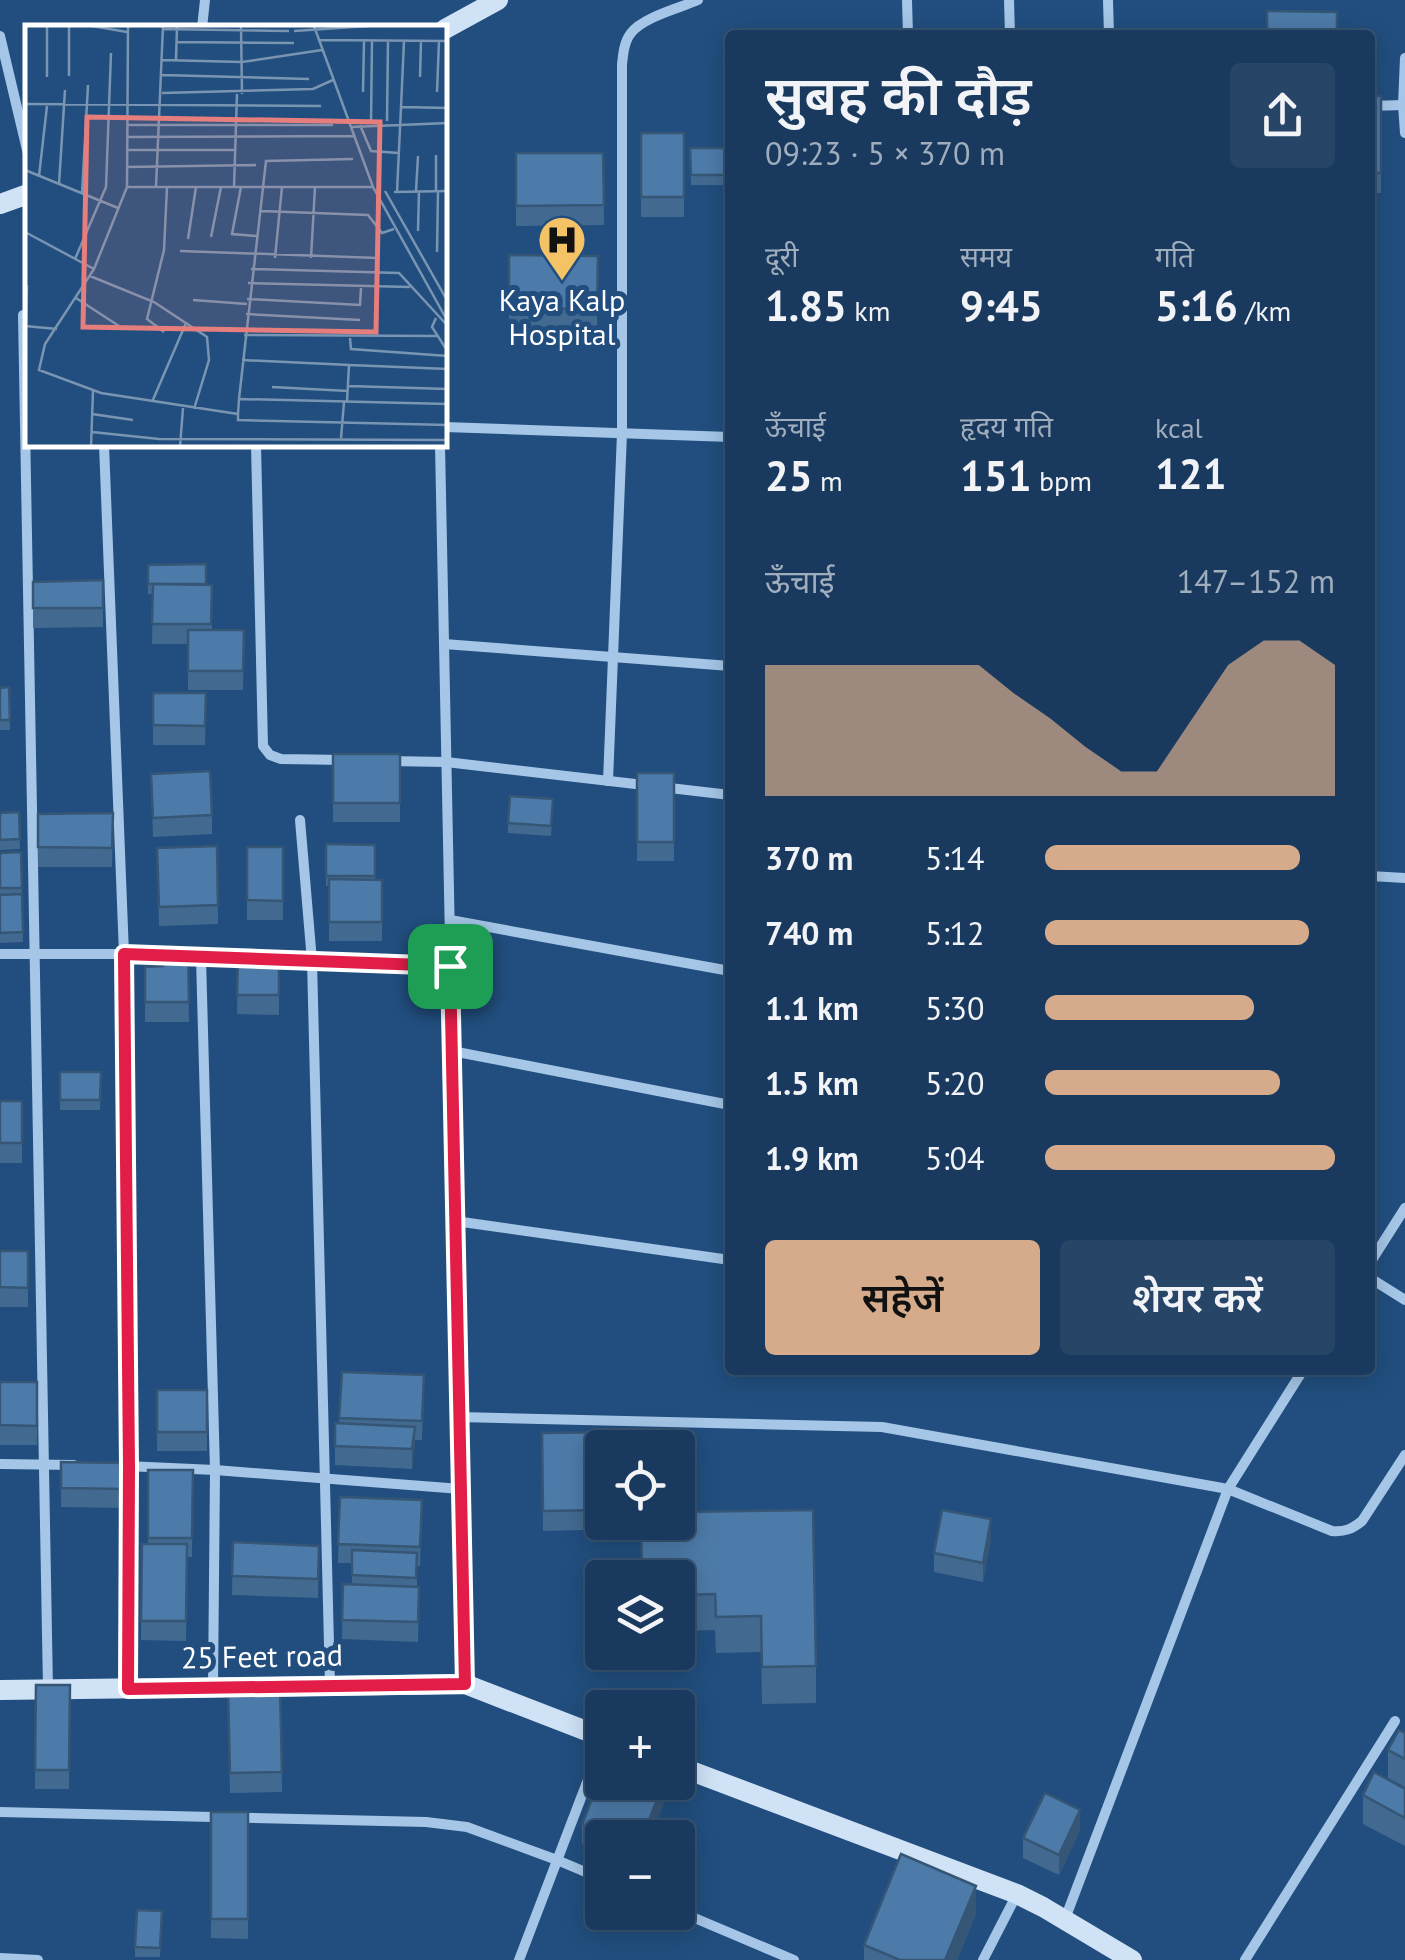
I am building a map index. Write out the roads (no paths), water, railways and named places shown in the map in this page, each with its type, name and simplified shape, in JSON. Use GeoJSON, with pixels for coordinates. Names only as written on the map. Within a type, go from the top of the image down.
{"type":"FeatureCollection","features":[{"type":"Feature","properties":{"kind":"street"},"geometry":{"type":"LineString","coordinates":[[202,25],[205,0]]}},
{"type":"Feature","properties":{"kind":"street"},"geometry":{"type":"LineString","coordinates":[[456,20],[498,0]]}},
{"type":"Feature","properties":{"kind":"street"},"geometry":{"type":"LineString","coordinates":[[608,781],[622,433],[624,47],[630,34],[643,23],[698,0]]}},
{"type":"Feature","properties":{"kind":"street"},"geometry":{"type":"LineString","coordinates":[[907,0],[908,30]]}},
{"type":"Feature","properties":{"kind":"street"},"geometry":{"type":"LineString","coordinates":[[1009,0],[1010,30]]}},
{"type":"Feature","properties":{"kind":"street"},"geometry":{"type":"LineString","coordinates":[[1108,0],[1109,30]]}},
{"type":"Feature","properties":{"kind":"street"},"geometry":{"type":"LineString","coordinates":[[0,36],[3,59],[25,129]]}},
{"type":"Feature","properties":{"kind":"street"},"geometry":{"type":"LineString","coordinates":[[1405,58],[1405,133]]}},
{"type":"Feature","properties":{"kind":"street"},"geometry":{"type":"LineString","coordinates":[[1375,106],[1403,105]]}},
{"type":"Feature","properties":{"kind":"street"},"geometry":{"type":"LineString","coordinates":[[0,204],[25,195]]}},
{"type":"Feature","properties":{"kind":"street"},"geometry":{"type":"LineString","coordinates":[[23,315],[25,421]]}},
{"type":"Feature","properties":{"kind":"street"},"geometry":{"type":"LineString","coordinates":[[448,427],[725,438]]}},
{"type":"Feature","properties":{"kind":"street"},"geometry":{"type":"LineString","coordinates":[[26,448],[48,1690]]}},
{"type":"Feature","properties":{"kind":"street"},"geometry":{"type":"LineString","coordinates":[[104,448],[124,954],[128,1689]]}},
{"type":"Feature","properties":{"kind":"street"},"geometry":{"type":"LineString","coordinates":[[256,448],[264,746],[270,755],[280,759],[354,760]]}},
{"type":"Feature","properties":{"kind":"street"},"geometry":{"type":"LineString","coordinates":[[440,448],[465,1684],[585,1733]]}},
{"type":"Feature","properties":{"kind":"street"},"geometry":{"type":"LineString","coordinates":[[444,644],[725,666]]}},
{"type":"Feature","properties":{"kind":"street"},"geometry":{"type":"LineString","coordinates":[[372,761],[446,762],[725,794]]}},
{"type":"Feature","properties":{"kind":"street"},"geometry":{"type":"LineString","coordinates":[[300,820],[312,962],[330,1686]]}},
{"type":"Feature","properties":{"kind":"street"},"geometry":{"type":"LineString","coordinates":[[1375,876],[1405,878]]}},
{"type":"Feature","properties":{"kind":"street"},"geometry":{"type":"LineString","coordinates":[[450,920],[725,970]]}},
{"type":"Feature","properties":{"kind":"street"},"geometry":{"type":"LineString","coordinates":[[0,954],[124,954],[450,966]]}},
{"type":"Feature","properties":{"kind":"street"},"geometry":{"type":"LineString","coordinates":[[201,958],[215,1470],[213,1688]]}},
{"type":"Feature","properties":{"kind":"street"},"geometry":{"type":"LineString","coordinates":[[452,1051],[725,1105]]}},
{"type":"Feature","properties":{"kind":"street"},"geometry":{"type":"LineString","coordinates":[[1375,1255],[1405,1208]]}},
{"type":"Feature","properties":{"kind":"street"},"geometry":{"type":"LineString","coordinates":[[456,1221],[725,1259]]}},
{"type":"Feature","properties":{"kind":"street"},"geometry":{"type":"LineString","coordinates":[[1375,1281],[1405,1300]]}},
{"type":"Feature","properties":{"kind":"street"},"geometry":{"type":"LineString","coordinates":[[1064,1919],[1228,1489],[1300,1375]]}},
{"type":"Feature","properties":{"kind":"street"},"geometry":{"type":"LineString","coordinates":[[460,1417],[882,1427],[1228,1489],[1342,1532],[1362,1521],[1405,1455]]}},
{"type":"Feature","properties":{"kind":"street"},"geometry":{"type":"LineString","coordinates":[[0,1464],[78,1465]]}},
{"type":"Feature","properties":{"kind":"street"},"geometry":{"type":"LineString","coordinates":[[112,1466],[461,1489]]}},
{"type":"Feature","properties":{"kind":"street","name":"25 Feet road"},"geometry":{"type":"LineString","coordinates":[[0,1690],[465,1684]]}},
{"type":"Feature","properties":{"kind":"street"},"geometry":{"type":"LineString","coordinates":[[1245,1960],[1395,1721]]}},
{"type":"Feature","properties":{"kind":"street"},"geometry":{"type":"LineString","coordinates":[[695,1772],[1017,1894],[1132,1960]]}},
{"type":"Feature","properties":{"kind":"street"},"geometry":{"type":"LineString","coordinates":[[519,1960],[585,1786]]}},
{"type":"Feature","properties":{"kind":"street"},"geometry":{"type":"LineString","coordinates":[[0,1812],[426,1822],[466,1827],[585,1872]]}},
{"type":"Feature","properties":{"kind":"street"},"geometry":{"type":"LineString","coordinates":[[983,1960],[1017,1894]]}},
{"type":"Feature","properties":{"kind":"street"},"geometry":{"type":"LineString","coordinates":[[695,1918],[794,1960]]}},
{"type":"Feature","properties":{"kind":"street"},"geometry":{"type":"LineString","coordinates":[[0,1958],[38,1960]]}},
{"type":"Feature","properties":{"kind":"place","name":"Kaya Kalp Hospital"},"geometry":{"type":"Point","coordinates":[562,282]}}]}
